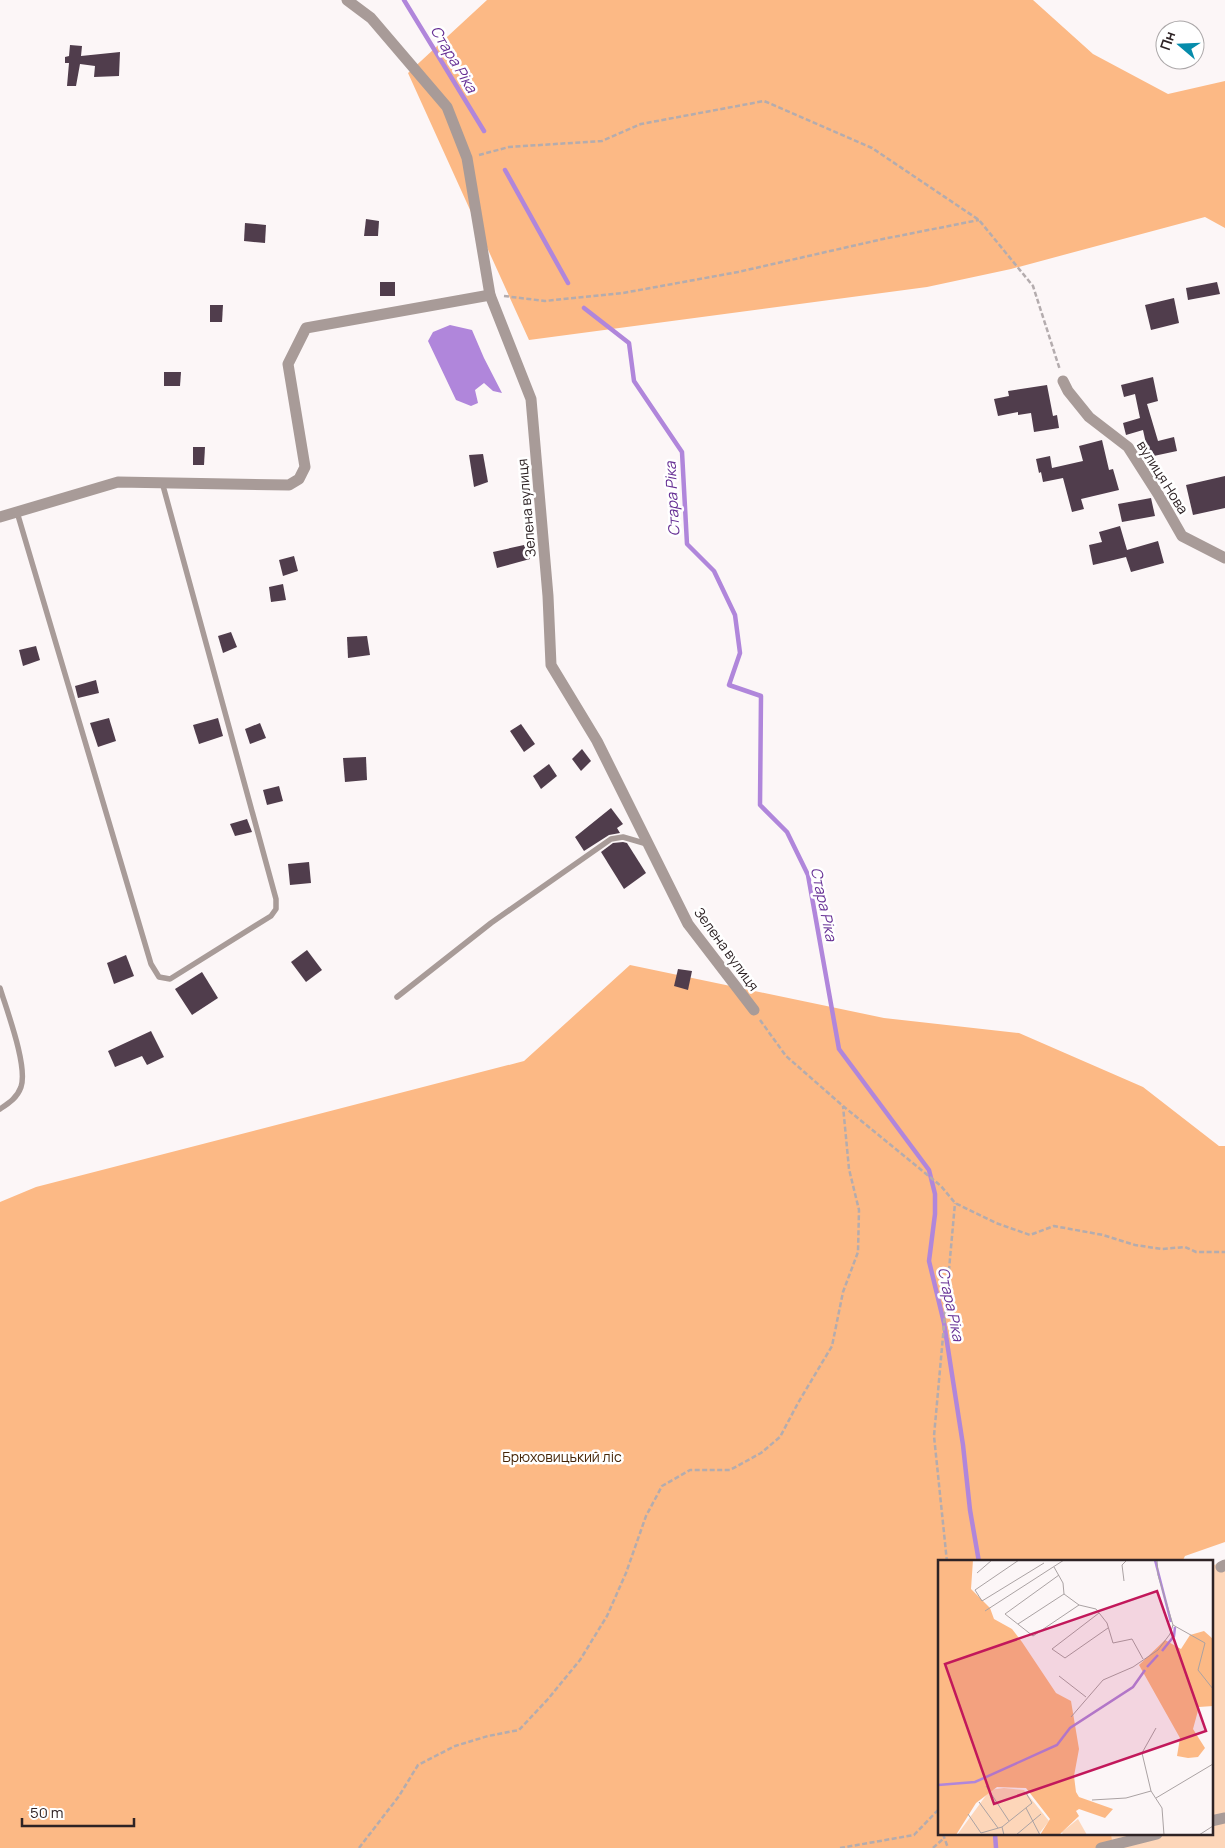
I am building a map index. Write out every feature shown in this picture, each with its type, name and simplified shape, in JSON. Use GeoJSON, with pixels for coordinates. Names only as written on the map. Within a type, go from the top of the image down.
{"type":"FeatureCollection","features":[{"type":"Feature","properties":{"kind":"street","name":"Зелена вулиця"},"geometry":{"type":"LineString","coordinates":[[347,0],[371,18],[447,107],[467,158],[490,295],[531,399],[548,596],[551,665],[597,741],[688,924],[754,1010]]}},
{"type":"Feature","properties":{"kind":"street"},"geometry":{"type":"LineString","coordinates":[[0,517],[118,482],[289,485],[299,479],[305,467],[288,364],[306,328],[490,295]]}},
{"type":"Feature","properties":{"kind":"street","name":"вулиця Нова"},"geometry":{"type":"LineString","coordinates":[[1063,381],[1068,391],[1089,417],[1128,447],[1182,536],[1225,558]]}},
{"type":"Feature","properties":{"kind":"street"},"geometry":{"type":"LineString","coordinates":[[1212,1821],[1225,1818]]}},
{"type":"Feature","properties":{"kind":"street"},"geometry":{"type":"LineString","coordinates":[[1101,1848],[1149,1836]]}},
{"type":"Feature","properties":{"kind":"lane"},"geometry":{"type":"LineString","coordinates":[[17,512],[151,964],[159,977],[170,979],[271,916],[276,909],[276,899],[162,482]]}},
{"type":"Feature","properties":{"kind":"lane"},"geometry":{"type":"LineString","coordinates":[[397,997],[491,923],[611,838],[623,837],[647,844]]}},
{"type":"Feature","properties":{"kind":"lane"},"geometry":{"type":"LineString","coordinates":[[0,988],[24,1069],[21,1087],[14,1101],[0,1109]]}},
{"type":"Feature","properties":{"kind":"path"},"geometry":{"type":"LineString","coordinates":[[467,158],[509,147],[602,141],[641,124],[764,101],[872,148],[979,220],[1033,286],[1063,381]]}},
{"type":"Feature","properties":{"kind":"path"},"geometry":{"type":"LineString","coordinates":[[490,295],[545,301],[623,293],[738,272],[883,239],[979,220]]}},
{"type":"Feature","properties":{"kind":"path"},"geometry":{"type":"LineString","coordinates":[[754,1010],[786,1056],[843,1106],[941,1186],[955,1203],[996,1223],[1030,1235],[1054,1226],[1103,1235],[1135,1245],[1162,1249],[1185,1247],[1196,1252],[1225,1252]]}},
{"type":"Feature","properties":{"kind":"path"},"geometry":{"type":"LineString","coordinates":[[359,1848],[399,1796],[418,1765],[454,1746],[488,1736],[519,1730],[548,1699],[580,1660],[607,1616],[626,1573],[646,1516],[662,1486],[690,1470],[730,1470],[761,1452],[780,1437],[832,1346],[843,1292],[858,1252],[858,1210],[849,1169],[843,1106]]}},
{"type":"Feature","properties":{"kind":"path"},"geometry":{"type":"LineString","coordinates":[[947,1560],[934,1436],[955,1203]]}},
{"type":"Feature","properties":{"kind":"path"},"geometry":{"type":"LineString","coordinates":[[840,1848],[914,1835],[938,1812]]}},
{"type":"Feature","properties":{"kind":"path"},"geometry":{"type":"LineString","coordinates":[[933,1848],[943,1836],[948,1848]]}},
{"type":"Feature","properties":{"kind":"shaded area"},"geometry":{"type":"Polygon","coordinates":[[[450,325],[472,330],[502,393],[493,391],[484,383],[475,390],[478,403],[471,406],[456,400],[428,341],[433,332],[450,325]]]}},
{"type":"Feature","properties":{"kind":"shaded area"},"geometry":{"type":"Polygon","coordinates":[[[1225,1561],[1225,1848],[1112,1848],[1105,1836],[1212,1836],[1212,1566],[1225,1561]]]}},
{"type":"Feature","properties":{"kind":"green space"},"geometry":{"type":"Polygon","coordinates":[[[487,0],[1033,0],[1093,54],[1168,94],[1225,81],[1225,228],[1205,217],[1011,269],[927,287],[529,340],[408,73],[487,0]]]}},
{"type":"Feature","properties":{"kind":"green space","name":"Брюховицький ліс"},"geometry":{"type":"Polygon","coordinates":[[[630,965],[884,1018],[1019,1033],[1143,1087],[1219,1146],[1225,1146],[1225,1542],[1185,1556],[1183,1560],[938,1560],[938,1836],[1111,1836],[1113,1848],[0,1848],[0,1202],[36,1187],[524,1061],[630,965]]]}},
{"type":"Feature","properties":{"kind":"building"},"geometry":{"type":"Polygon","coordinates":[[[70,45],[82,46],[81,56],[120,52],[119,76],[94,77],[95,66],[80,64],[76,86],[67,86],[69,63],[65,63],[65,57],[69,56],[70,45]]]}},
{"type":"Feature","properties":{"kind":"building"},"geometry":{"type":"Polygon","coordinates":[[[366,219],[379,221],[378,236],[364,236],[366,219]]]}},
{"type":"Feature","properties":{"kind":"building"},"geometry":{"type":"Polygon","coordinates":[[[245,223],[266,225],[265,243],[244,241],[245,223]]]}},
{"type":"Feature","properties":{"kind":"building"},"geometry":{"type":"Polygon","coordinates":[[[380,282],[395,282],[395,296],[380,296],[380,282]]]}},
{"type":"Feature","properties":{"kind":"building"},"geometry":{"type":"Polygon","coordinates":[[[1217,282],[1220,294],[1188,300],[1186,288],[1217,282]]]}},
{"type":"Feature","properties":{"kind":"building"},"geometry":{"type":"Polygon","coordinates":[[[1174,298],[1179,323],[1151,330],[1145,305],[1174,298]]]}},
{"type":"Feature","properties":{"kind":"building"},"geometry":{"type":"Polygon","coordinates":[[[210,305],[223,305],[222,322],[210,322],[210,305]]]}},
{"type":"Feature","properties":{"kind":"building"},"geometry":{"type":"Polygon","coordinates":[[[164,372],[181,372],[180,386],[164,386],[164,372]]]}},
{"type":"Feature","properties":{"kind":"building"},"geometry":{"type":"Polygon","coordinates":[[[1153,377],[1158,401],[1147,404],[1158,441],[1174,437],[1177,451],[1149,457],[1143,430],[1126,435],[1123,423],[1140,418],[1135,394],[1124,397],[1121,385],[1153,377]]]}},
{"type":"Feature","properties":{"kind":"building"},"geometry":{"type":"Polygon","coordinates":[[[1047,385],[1053,416],[1057,415],[1059,428],[1034,432],[1031,413],[1018,415],[1018,412],[998,416],[994,399],[1009,396],[1008,391],[1047,385]]]}},
{"type":"Feature","properties":{"kind":"building"},"geometry":{"type":"Polygon","coordinates":[[[1102,440],[1109,470],[1113,469],[1119,490],[1081,499],[1084,509],[1072,512],[1063,478],[1043,482],[1036,459],[1050,456],[1052,468],[1083,461],[1079,446],[1102,440]]]}},
{"type":"Feature","properties":{"kind":"building"},"geometry":{"type":"Polygon","coordinates":[[[193,447],[205,447],[204,465],[193,465],[193,447]]]}},
{"type":"Feature","properties":{"kind":"building"},"geometry":{"type":"Polygon","coordinates":[[[483,454],[488,482],[474,487],[469,455],[483,454]]]}},
{"type":"Feature","properties":{"kind":"building"},"geometry":{"type":"Polygon","coordinates":[[[1225,476],[1225,508],[1193,515],[1186,485],[1225,476]]]}},
{"type":"Feature","properties":{"kind":"building"},"geometry":{"type":"Polygon","coordinates":[[[1151,498],[1155,516],[1122,522],[1118,504],[1151,498]]]}},
{"type":"Feature","properties":{"kind":"building"},"geometry":{"type":"Polygon","coordinates":[[[1120,526],[1127,550],[1158,541],[1164,563],[1131,572],[1126,557],[1093,565],[1089,545],[1102,542],[1099,532],[1120,526]]]}},
{"type":"Feature","properties":{"kind":"building"},"geometry":{"type":"Polygon","coordinates":[[[524,545],[530,559],[497,568],[493,552],[524,545]]]}},
{"type":"Feature","properties":{"kind":"building"},"geometry":{"type":"Polygon","coordinates":[[[294,556],[298,571],[283,576],[279,560],[294,556]]]}},
{"type":"Feature","properties":{"kind":"building"},"geometry":{"type":"Polygon","coordinates":[[[283,584],[286,600],[271,602],[269,587],[283,584]]]}},
{"type":"Feature","properties":{"kind":"building"},"geometry":{"type":"Polygon","coordinates":[[[231,632],[237,647],[223,653],[218,636],[231,632]]]}},
{"type":"Feature","properties":{"kind":"building"},"geometry":{"type":"Polygon","coordinates":[[[367,636],[370,655],[348,658],[347,637],[367,636]]]}},
{"type":"Feature","properties":{"kind":"building"},"geometry":{"type":"Polygon","coordinates":[[[36,646],[40,660],[23,666],[19,650],[36,646]]]}},
{"type":"Feature","properties":{"kind":"building"},"geometry":{"type":"Polygon","coordinates":[[[96,680],[99,693],[78,698],[75,686],[96,680]]]}},
{"type":"Feature","properties":{"kind":"building"},"geometry":{"type":"Polygon","coordinates":[[[109,718],[116,741],[98,747],[90,723],[109,718]]]}},
{"type":"Feature","properties":{"kind":"building"},"geometry":{"type":"Polygon","coordinates":[[[218,718],[223,736],[199,744],[193,725],[218,718]]]}},
{"type":"Feature","properties":{"kind":"building"},"geometry":{"type":"Polygon","coordinates":[[[260,723],[266,738],[250,744],[245,729],[260,723]]]}},
{"type":"Feature","properties":{"kind":"building"},"geometry":{"type":"Polygon","coordinates":[[[521,724],[535,744],[524,752],[510,731],[521,724]]]}},
{"type":"Feature","properties":{"kind":"building"},"geometry":{"type":"Polygon","coordinates":[[[582,749],[591,761],[581,771],[572,759],[582,749]]]}},
{"type":"Feature","properties":{"kind":"building"},"geometry":{"type":"Polygon","coordinates":[[[366,757],[367,780],[345,782],[343,758],[366,757]]]}},
{"type":"Feature","properties":{"kind":"building"},"geometry":{"type":"Polygon","coordinates":[[[549,764],[557,776],[541,789],[533,776],[549,764]]]}},
{"type":"Feature","properties":{"kind":"building"},"geometry":{"type":"Polygon","coordinates":[[[279,786],[283,801],[267,805],[263,790],[279,786]]]}},
{"type":"Feature","properties":{"kind":"building"},"geometry":{"type":"Polygon","coordinates":[[[611,808],[623,824],[617,828],[620,833],[609,835],[584,851],[575,837],[611,808]]]}},
{"type":"Feature","properties":{"kind":"building"},"geometry":{"type":"Polygon","coordinates":[[[247,819],[252,832],[235,836],[230,824],[247,819]]]}},
{"type":"Feature","properties":{"kind":"building"},"geometry":{"type":"Polygon","coordinates":[[[613,843],[627,843],[646,873],[624,889],[601,852],[613,843]]]}},
{"type":"Feature","properties":{"kind":"building"},"geometry":{"type":"Polygon","coordinates":[[[309,862],[311,883],[290,885],[288,864],[309,862]]]}},
{"type":"Feature","properties":{"kind":"building"},"geometry":{"type":"Polygon","coordinates":[[[307,950],[322,970],[306,982],[291,962],[307,950]]]}},
{"type":"Feature","properties":{"kind":"building"},"geometry":{"type":"Polygon","coordinates":[[[126,955],[134,976],[114,984],[107,963],[126,955]]]}},
{"type":"Feature","properties":{"kind":"building"},"geometry":{"type":"Polygon","coordinates":[[[678,969],[692,971],[688,990],[674,986],[678,969]]]}},
{"type":"Feature","properties":{"kind":"building"},"geometry":{"type":"Polygon","coordinates":[[[202,972],[218,998],[192,1015],[175,989],[202,972]]]}},
{"type":"Feature","properties":{"kind":"building"},"geometry":{"type":"Polygon","coordinates":[[[151,1031],[164,1057],[147,1065],[142,1056],[115,1067],[108,1051],[151,1031]]]}},
{"type":"Feature","properties":{"kind":"waterway","name":"Стара Ріка"},"geometry":{"type":"LineString","coordinates":[[404,0],[484,131]]}},
{"type":"Feature","properties":{"kind":"waterway","name":"Стара Ріка"},"geometry":{"type":"LineString","coordinates":[[505,170],[568,283]]}},
{"type":"Feature","properties":{"kind":"waterway","name":"Стара Ріка"},"geometry":{"type":"LineString","coordinates":[[584,308],[629,343],[634,381],[682,452],[687,544],[714,571],[735,615],[740,653],[729,685],[761,696],[760,805],[787,832],[808,875],[839,1049],[929,1170],[935,1194],[935,1214],[929,1261],[944,1323],[979,1560]]}},
{"type":"Feature","properties":{"kind":"waterway","name":"Стара Ріка"},"geometry":{"type":"LineString","coordinates":[[995,1836],[996,1848]]}}]}
